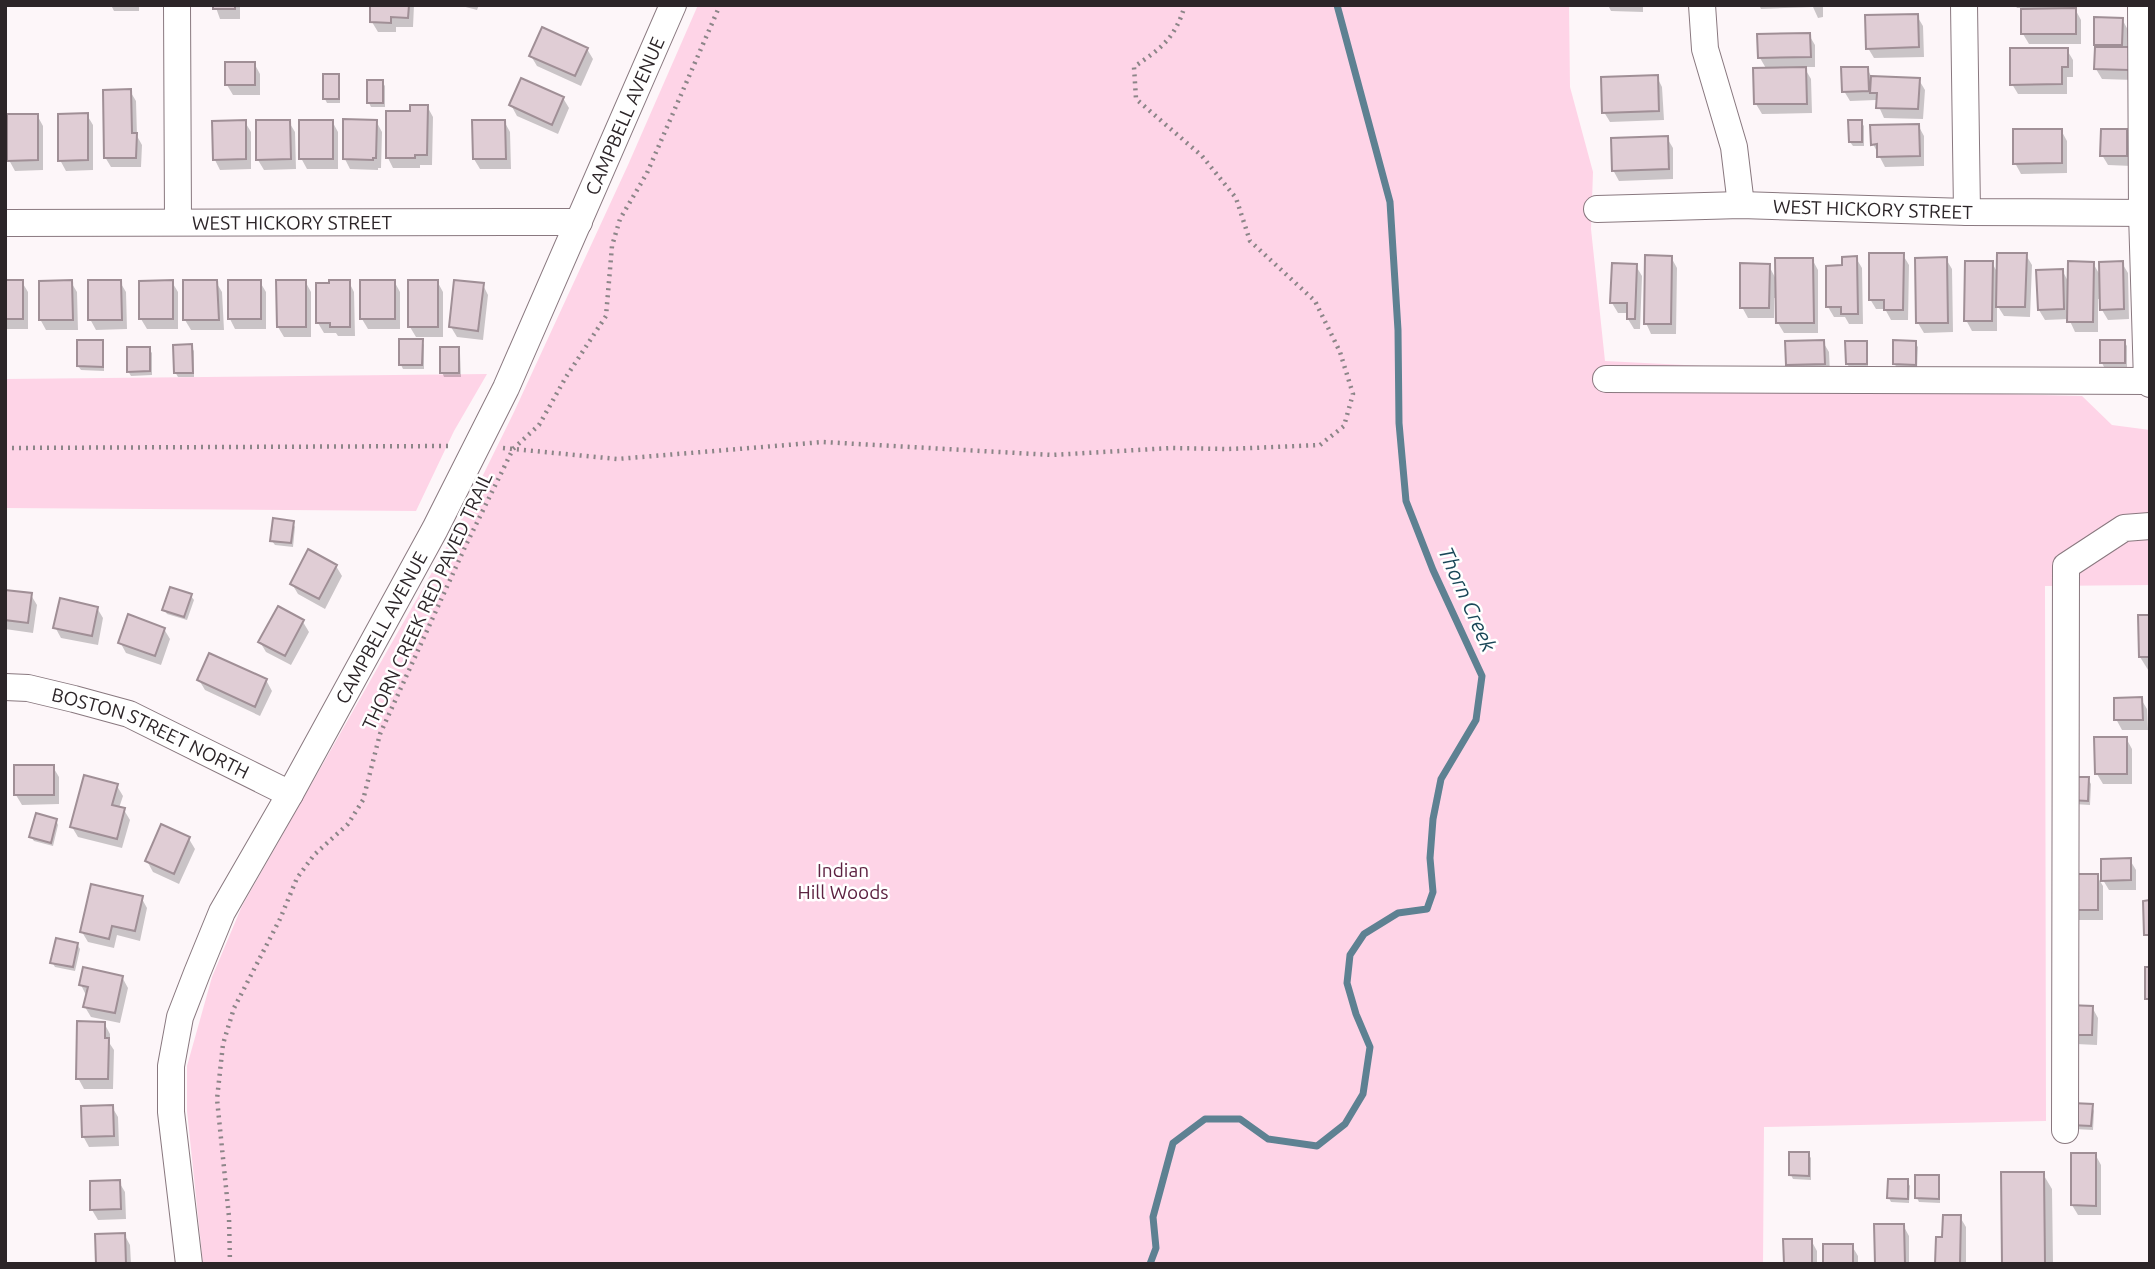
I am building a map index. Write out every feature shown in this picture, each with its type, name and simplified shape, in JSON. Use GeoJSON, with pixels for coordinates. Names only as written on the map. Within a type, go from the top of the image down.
{"type":"FeatureCollection","features":[{"type":"Feature","properties":{"kind":"street"},"geometry":{"type":"LineString","coordinates":[[177,5],[178,222]]}},
{"type":"Feature","properties":{"kind":"street","name":"CAMPBELL AVENUE"},"geometry":{"type":"LineString","coordinates":[[189,1264],[171,1112],[171,1066],[180,1017],[222,912],[290,794],[435,528],[506,388],[673,5]]}},
{"type":"Feature","properties":{"kind":"street"},"geometry":{"type":"LineString","coordinates":[[1702,5],[1705,49],[1734,147],[1741,205]]}},
{"type":"Feature","properties":{"kind":"street"},"geometry":{"type":"LineString","coordinates":[[1964,5],[1967,212]]}},
{"type":"Feature","properties":{"kind":"street"},"geometry":{"type":"LineString","coordinates":[[1606,379],[2148,382],[2144,10]]}},
{"type":"Feature","properties":{"kind":"street","name":"WEST HICKORY STREET"},"geometry":{"type":"LineString","coordinates":[[1597,209],[1741,205],[1967,212],[2146,213]]}},
{"type":"Feature","properties":{"kind":"street","name":"WEST HICKORY STREET"},"geometry":{"type":"LineString","coordinates":[[5,223],[579,222]]}},
{"type":"Feature","properties":{"kind":"street"},"geometry":{"type":"LineString","coordinates":[[2065,1130],[2066,566],[2124,528],[2150,526]]}},
{"type":"Feature","properties":{"kind":"street","name":"BOSTON STREET NORTH"},"geometry":{"type":"LineString","coordinates":[[5,687],[28,688],[129,714],[290,794]]}},
{"type":"Feature","properties":{"kind":"path","name":"THORN CREEK RED PAVED TRAIL"},"geometry":{"type":"LineString","coordinates":[[230,1264],[229,1217],[217,1099],[222,1044],[234,1008],[280,919],[297,878],[314,855],[348,824],[363,800],[380,734],[510,449],[539,425],[566,377],[606,316],[612,246],[620,219],[647,173],[720,5]]}},
{"type":"Feature","properties":{"kind":"path"},"geometry":{"type":"LineString","coordinates":[[510,449],[617,459],[823,442],[1052,455],[1171,448],[1228,449],[1320,445],[1344,426],[1353,394],[1340,352],[1315,301],[1250,241],[1236,198],[1202,156],[1136,99],[1133,67],[1163,47],[1180,21],[1185,5]]}},
{"type":"Feature","properties":{"kind":"path"},"geometry":{"type":"LineString","coordinates":[[5,448],[404,448],[435,445]]}},
{"type":"Feature","properties":{"kind":"green space","name":"Indian Hill Woods"},"geometry":{"type":"Polygon","coordinates":[[[698,5],[1569,5],[1570,87],[1593,172],[1591,229],[1605,361],[1724,367],[1752,388],[2082,396],[2112,425],[2150,430],[2150,585],[2045,586],[2046,1121],[1764,1127],[1763,1264],[203,1264],[187,1111],[187,1066],[212,977],[242,906],[456,530],[514,412],[628,165],[698,5]]]}},
{"type":"Feature","properties":{"kind":"green space"},"geometry":{"type":"Polygon","coordinates":[[[487,374],[454,431],[416,511],[5,508],[5,379],[487,374]]]}},
{"type":"Feature","properties":{"kind":"building"},"geometry":{"type":"Polygon","coordinates":[[[213,5],[235,5],[235,9],[213,9],[213,5]]]}},
{"type":"Feature","properties":{"kind":"building"},"geometry":{"type":"Polygon","coordinates":[[[370,5],[409,5],[408,18],[391,17],[391,23],[370,22],[370,5]]]}},
{"type":"Feature","properties":{"kind":"building"},"geometry":{"type":"Polygon","coordinates":[[[2076,8],[2076,34],[2021,34],[2021,9],[2076,8]]]}},
{"type":"Feature","properties":{"kind":"building"},"geometry":{"type":"Polygon","coordinates":[[[1918,14],[1919,47],[1866,49],[1865,15],[1918,14]]]}},
{"type":"Feature","properties":{"kind":"building"},"geometry":{"type":"Polygon","coordinates":[[[2094,17],[2123,18],[2122,45],[2094,45],[2094,17]]]}},
{"type":"Feature","properties":{"kind":"building"},"geometry":{"type":"Polygon","coordinates":[[[542,27],[588,48],[575,76],[529,56],[542,27]]]}},
{"type":"Feature","properties":{"kind":"building"},"geometry":{"type":"Polygon","coordinates":[[[1810,33],[1811,57],[1758,58],[1757,34],[1810,33]]]}},
{"type":"Feature","properties":{"kind":"building"},"geometry":{"type":"Polygon","coordinates":[[[2095,47],[2129,47],[2129,70],[2094,69],[2095,47]]]}},
{"type":"Feature","properties":{"kind":"building"},"geometry":{"type":"Polygon","coordinates":[[[2010,48],[2068,48],[2068,67],[2062,67],[2062,84],[2010,85],[2010,48]]]}},
{"type":"Feature","properties":{"kind":"building"},"geometry":{"type":"Polygon","coordinates":[[[225,62],[255,62],[255,85],[225,85],[225,62]]]}},
{"type":"Feature","properties":{"kind":"building"},"geometry":{"type":"Polygon","coordinates":[[[1806,67],[1807,104],[1754,104],[1753,68],[1806,67]]]}},
{"type":"Feature","properties":{"kind":"building"},"geometry":{"type":"Polygon","coordinates":[[[1841,67],[1868,67],[1869,91],[1842,92],[1841,67]]]}},
{"type":"Feature","properties":{"kind":"building"},"geometry":{"type":"Polygon","coordinates":[[[323,74],[339,74],[339,99],[323,99],[323,74]]]}},
{"type":"Feature","properties":{"kind":"building"},"geometry":{"type":"Polygon","coordinates":[[[1658,75],[1659,111],[1602,113],[1601,77],[1658,75]]]}},
{"type":"Feature","properties":{"kind":"building"},"geometry":{"type":"Polygon","coordinates":[[[1871,76],[1920,78],[1918,109],[1876,108],[1877,93],[1870,93],[1871,76]]]}},
{"type":"Feature","properties":{"kind":"building"},"geometry":{"type":"Polygon","coordinates":[[[521,78],[564,97],[552,125],[509,105],[521,78]]]}},
{"type":"Feature","properties":{"kind":"building"},"geometry":{"type":"Polygon","coordinates":[[[367,80],[383,80],[383,103],[367,103],[367,80]]]}},
{"type":"Feature","properties":{"kind":"building"},"geometry":{"type":"Polygon","coordinates":[[[131,89],[132,133],[137,133],[136,158],[104,158],[103,90],[131,89]]]}},
{"type":"Feature","properties":{"kind":"building"},"geometry":{"type":"Polygon","coordinates":[[[410,105],[428,105],[427,155],[415,155],[415,158],[386,158],[386,111],[410,111],[410,105]]]}},
{"type":"Feature","properties":{"kind":"building"},"geometry":{"type":"Polygon","coordinates":[[[88,113],[88,160],[58,161],[58,114],[88,113]]]}},
{"type":"Feature","properties":{"kind":"building"},"geometry":{"type":"Polygon","coordinates":[[[7,114],[38,114],[38,160],[7,161],[7,114]]]}},
{"type":"Feature","properties":{"kind":"building"},"geometry":{"type":"Polygon","coordinates":[[[343,119],[377,120],[376,158],[343,159],[343,119]]]}},
{"type":"Feature","properties":{"kind":"building"},"geometry":{"type":"Polygon","coordinates":[[[246,120],[246,159],[213,160],[212,121],[246,120]]]}},
{"type":"Feature","properties":{"kind":"building"},"geometry":{"type":"Polygon","coordinates":[[[256,120],[290,120],[291,159],[256,160],[256,120]]]}},
{"type":"Feature","properties":{"kind":"building"},"geometry":{"type":"Polygon","coordinates":[[[299,120],[333,120],[333,159],[299,159],[299,120]]]}},
{"type":"Feature","properties":{"kind":"building"},"geometry":{"type":"Polygon","coordinates":[[[472,120],[505,120],[506,159],[473,159],[472,120]]]}},
{"type":"Feature","properties":{"kind":"building"},"geometry":{"type":"Polygon","coordinates":[[[1848,120],[1862,120],[1862,142],[1849,142],[1848,120]]]}},
{"type":"Feature","properties":{"kind":"building"},"geometry":{"type":"Polygon","coordinates":[[[1919,124],[1920,156],[1877,157],[1877,144],[1871,145],[1870,125],[1919,124]]]}},
{"type":"Feature","properties":{"kind":"building"},"geometry":{"type":"Polygon","coordinates":[[[2013,129],[2062,129],[2062,163],[2013,164],[2013,129]]]}},
{"type":"Feature","properties":{"kind":"building"},"geometry":{"type":"Polygon","coordinates":[[[2101,129],[2127,129],[2127,156],[2100,156],[2101,129]]]}},
{"type":"Feature","properties":{"kind":"building"},"geometry":{"type":"Polygon","coordinates":[[[1668,136],[1669,169],[1612,171],[1611,138],[1668,136]]]}},
{"type":"Feature","properties":{"kind":"building"},"geometry":{"type":"Polygon","coordinates":[[[1869,253],[1904,253],[1903,310],[1884,310],[1884,300],[1869,300],[1869,253]]]}},
{"type":"Feature","properties":{"kind":"building"},"geometry":{"type":"Polygon","coordinates":[[[1997,253],[2027,253],[2025,307],[1996,307],[1997,253]]]}},
{"type":"Feature","properties":{"kind":"building"},"geometry":{"type":"Polygon","coordinates":[[[1645,255],[1672,256],[1671,324],[1644,324],[1645,255]]]}},
{"type":"Feature","properties":{"kind":"building"},"geometry":{"type":"Polygon","coordinates":[[[1857,256],[1858,314],[1841,314],[1841,307],[1826,307],[1826,266],[1842,265],[1842,257],[1857,256]]]}},
{"type":"Feature","properties":{"kind":"building"},"geometry":{"type":"Polygon","coordinates":[[[1947,257],[1948,323],[1916,323],[1915,258],[1947,257]]]}},
{"type":"Feature","properties":{"kind":"building"},"geometry":{"type":"Polygon","coordinates":[[[1775,258],[1813,258],[1814,323],[1776,323],[1775,258]]]}},
{"type":"Feature","properties":{"kind":"building"},"geometry":{"type":"Polygon","coordinates":[[[1965,261],[1993,261],[1992,321],[1964,321],[1965,261]]]}},
{"type":"Feature","properties":{"kind":"building"},"geometry":{"type":"Polygon","coordinates":[[[2068,261],[2094,262],[2093,322],[2067,322],[2068,261]]]}},
{"type":"Feature","properties":{"kind":"building"},"geometry":{"type":"Polygon","coordinates":[[[2123,261],[2124,309],[2100,310],[2099,262],[2123,261]]]}},
{"type":"Feature","properties":{"kind":"building"},"geometry":{"type":"Polygon","coordinates":[[[1612,263],[1637,264],[1635,319],[1627,319],[1627,303],[1610,303],[1612,263]]]}},
{"type":"Feature","properties":{"kind":"building"},"geometry":{"type":"Polygon","coordinates":[[[1740,263],[1770,264],[1769,308],[1740,308],[1740,263]]]}},
{"type":"Feature","properties":{"kind":"building"},"geometry":{"type":"Polygon","coordinates":[[[2063,269],[2064,309],[2038,310],[2036,270],[2063,269]]]}},
{"type":"Feature","properties":{"kind":"building"},"geometry":{"type":"Polygon","coordinates":[[[5,280],[23,280],[23,319],[5,319],[5,280]]]}},
{"type":"Feature","properties":{"kind":"building"},"geometry":{"type":"Polygon","coordinates":[[[72,280],[73,320],[39,320],[39,281],[72,280]]]}},
{"type":"Feature","properties":{"kind":"building"},"geometry":{"type":"Polygon","coordinates":[[[88,280],[121,280],[122,320],[88,320],[88,280]]]}},
{"type":"Feature","properties":{"kind":"building"},"geometry":{"type":"Polygon","coordinates":[[[173,280],[173,319],[139,319],[139,281],[173,280]]]}},
{"type":"Feature","properties":{"kind":"building"},"geometry":{"type":"Polygon","coordinates":[[[183,280],[217,280],[219,320],[183,320],[183,280]]]}},
{"type":"Feature","properties":{"kind":"building"},"geometry":{"type":"Polygon","coordinates":[[[228,280],[261,280],[261,319],[228,319],[228,280]]]}},
{"type":"Feature","properties":{"kind":"building"},"geometry":{"type":"Polygon","coordinates":[[[276,280],[306,280],[306,327],[277,327],[276,280]]]}},
{"type":"Feature","properties":{"kind":"building"},"geometry":{"type":"Polygon","coordinates":[[[329,280],[350,280],[350,327],[330,327],[330,323],[316,323],[316,283],[329,283],[329,280]]]}},
{"type":"Feature","properties":{"kind":"building"},"geometry":{"type":"Polygon","coordinates":[[[360,280],[395,280],[395,319],[360,319],[360,280]]]}},
{"type":"Feature","properties":{"kind":"building"},"geometry":{"type":"Polygon","coordinates":[[[408,280],[438,280],[438,327],[408,327],[408,280]]]}},
{"type":"Feature","properties":{"kind":"building"},"geometry":{"type":"Polygon","coordinates":[[[454,280],[484,283],[478,331],[449,327],[454,280]]]}},
{"type":"Feature","properties":{"kind":"building"},"geometry":{"type":"Polygon","coordinates":[[[399,339],[423,339],[422,365],[399,365],[399,339]]]}},
{"type":"Feature","properties":{"kind":"building"},"geometry":{"type":"Polygon","coordinates":[[[77,340],[103,340],[103,367],[77,366],[77,340]]]}},
{"type":"Feature","properties":{"kind":"building"},"geometry":{"type":"Polygon","coordinates":[[[1824,340],[1825,364],[1786,365],[1785,341],[1824,340]]]}},
{"type":"Feature","properties":{"kind":"building"},"geometry":{"type":"Polygon","coordinates":[[[1893,340],[1916,341],[1916,365],[1893,364],[1893,340]]]}},
{"type":"Feature","properties":{"kind":"building"},"geometry":{"type":"Polygon","coordinates":[[[2100,340],[2125,340],[2125,363],[2100,363],[2100,340]]]}},
{"type":"Feature","properties":{"kind":"building"},"geometry":{"type":"Polygon","coordinates":[[[1845,341],[1867,341],[1867,364],[1846,364],[1845,341]]]}},
{"type":"Feature","properties":{"kind":"building"},"geometry":{"type":"Polygon","coordinates":[[[192,344],[193,373],[174,373],[173,345],[192,344]]]}},
{"type":"Feature","properties":{"kind":"building"},"geometry":{"type":"Polygon","coordinates":[[[127,347],[150,347],[150,371],[127,372],[127,347]]]}},
{"type":"Feature","properties":{"kind":"building"},"geometry":{"type":"Polygon","coordinates":[[[440,347],[459,347],[459,373],[440,373],[440,347]]]}},
{"type":"Feature","properties":{"kind":"building"},"geometry":{"type":"Polygon","coordinates":[[[273,518],[294,521],[291,543],[270,541],[273,518]]]}},
{"type":"Feature","properties":{"kind":"building"},"geometry":{"type":"Polygon","coordinates":[[[308,549],[337,565],[319,599],[290,584],[308,549]]]}},
{"type":"Feature","properties":{"kind":"building"},"geometry":{"type":"Polygon","coordinates":[[[170,587],[192,594],[184,617],[162,610],[170,587]]]}},
{"type":"Feature","properties":{"kind":"building"},"geometry":{"type":"Polygon","coordinates":[[[5,590],[32,593],[28,623],[5,620],[5,590]]]}},
{"type":"Feature","properties":{"kind":"building"},"geometry":{"type":"Polygon","coordinates":[[[60,598],[98,607],[92,636],[53,628],[60,598]]]}},
{"type":"Feature","properties":{"kind":"building"},"geometry":{"type":"Polygon","coordinates":[[[278,606],[304,620],[285,656],[258,642],[278,606]]]}},
{"type":"Feature","properties":{"kind":"building"},"geometry":{"type":"Polygon","coordinates":[[[128,614],[165,628],[155,656],[118,643],[128,614]]]}},
{"type":"Feature","properties":{"kind":"building"},"geometry":{"type":"Polygon","coordinates":[[[2138,615],[2150,615],[2150,657],[2139,657],[2138,615]]]}},
{"type":"Feature","properties":{"kind":"building"},"geometry":{"type":"Polygon","coordinates":[[[209,653],[267,679],[255,707],[197,680],[209,653]]]}},
{"type":"Feature","properties":{"kind":"building"},"geometry":{"type":"Polygon","coordinates":[[[2142,697],[2143,720],[2114,720],[2114,698],[2142,697]]]}},
{"type":"Feature","properties":{"kind":"building"},"geometry":{"type":"Polygon","coordinates":[[[2094,737],[2127,737],[2127,774],[2095,774],[2094,737]]]}},
{"type":"Feature","properties":{"kind":"building"},"geometry":{"type":"Polygon","coordinates":[[[14,765],[54,765],[54,795],[14,795],[14,765]]]}},
{"type":"Feature","properties":{"kind":"building"},"geometry":{"type":"Polygon","coordinates":[[[84,775],[118,784],[112,805],[125,808],[117,839],[70,827],[84,775]]]}},
{"type":"Feature","properties":{"kind":"building"},"geometry":{"type":"Polygon","coordinates":[[[2072,777],[2089,777],[2088,801],[2069,800],[2072,777]]]}},
{"type":"Feature","properties":{"kind":"building"},"geometry":{"type":"Polygon","coordinates":[[[36,813],[57,819],[51,843],[29,837],[36,813]]]}},
{"type":"Feature","properties":{"kind":"building"},"geometry":{"type":"Polygon","coordinates":[[[161,824],[190,837],[174,874],[145,861],[161,824]]]}},
{"type":"Feature","properties":{"kind":"building"},"geometry":{"type":"Polygon","coordinates":[[[2131,858],[2131,880],[2101,881],[2101,859],[2131,858]]]}},
{"type":"Feature","properties":{"kind":"building"},"geometry":{"type":"Polygon","coordinates":[[[2070,874],[2098,874],[2098,910],[2070,910],[2070,874]]]}},
{"type":"Feature","properties":{"kind":"building"},"geometry":{"type":"Polygon","coordinates":[[[91,884],[143,896],[135,931],[112,926],[109,939],[80,932],[91,884]]]}},
{"type":"Feature","properties":{"kind":"building"},"geometry":{"type":"Polygon","coordinates":[[[2150,900],[2150,935],[2144,935],[2143,901],[2150,900]]]}},
{"type":"Feature","properties":{"kind":"building"},"geometry":{"type":"Polygon","coordinates":[[[56,938],[78,943],[73,967],[50,963],[56,938]]]}},
{"type":"Feature","properties":{"kind":"building"},"geometry":{"type":"Polygon","coordinates":[[[83,967],[123,976],[115,1013],[83,1007],[88,987],[79,985],[83,967]]]}},
{"type":"Feature","properties":{"kind":"building"},"geometry":{"type":"Polygon","coordinates":[[[2145,967],[2150,967],[2150,999],[2145,999],[2145,967]]]}},
{"type":"Feature","properties":{"kind":"building"},"geometry":{"type":"Polygon","coordinates":[[[2068,1005],[2093,1006],[2092,1035],[2068,1035],[2068,1005]]]}},
{"type":"Feature","properties":{"kind":"building"},"geometry":{"type":"Polygon","coordinates":[[[77,1021],[105,1022],[105,1038],[109,1038],[108,1079],[76,1079],[77,1021]]]}},
{"type":"Feature","properties":{"kind":"building"},"geometry":{"type":"Polygon","coordinates":[[[2072,1103],[2093,1104],[2091,1126],[2071,1125],[2072,1103]]]}},
{"type":"Feature","properties":{"kind":"building"},"geometry":{"type":"Polygon","coordinates":[[[113,1105],[114,1136],[82,1137],[81,1106],[113,1105]]]}},
{"type":"Feature","properties":{"kind":"building"},"geometry":{"type":"Polygon","coordinates":[[[1789,1152],[1809,1152],[1809,1176],[1789,1175],[1789,1152]]]}},
{"type":"Feature","properties":{"kind":"building"},"geometry":{"type":"Polygon","coordinates":[[[2071,1153],[2096,1153],[2096,1206],[2071,1205],[2071,1153]]]}},
{"type":"Feature","properties":{"kind":"building"},"geometry":{"type":"Polygon","coordinates":[[[2001,1172],[2044,1172],[2045,1264],[2002,1264],[2001,1172]]]}},
{"type":"Feature","properties":{"kind":"building"},"geometry":{"type":"Polygon","coordinates":[[[1915,1175],[1939,1175],[1939,1199],[1915,1198],[1915,1175]]]}},
{"type":"Feature","properties":{"kind":"building"},"geometry":{"type":"Polygon","coordinates":[[[1888,1179],[1908,1179],[1908,1199],[1887,1198],[1888,1179]]]}},
{"type":"Feature","properties":{"kind":"building"},"geometry":{"type":"Polygon","coordinates":[[[120,1180],[121,1209],[90,1210],[90,1181],[120,1180]]]}},
{"type":"Feature","properties":{"kind":"building"},"geometry":{"type":"Polygon","coordinates":[[[1943,1215],[1961,1215],[1960,1264],[1935,1264],[1936,1237],[1942,1237],[1943,1215]]]}},
{"type":"Feature","properties":{"kind":"building"},"geometry":{"type":"Polygon","coordinates":[[[1874,1224],[1904,1224],[1905,1264],[1875,1264],[1874,1224]]]}},
{"type":"Feature","properties":{"kind":"building"},"geometry":{"type":"Polygon","coordinates":[[[125,1233],[126,1264],[96,1264],[95,1234],[125,1233]]]}},
{"type":"Feature","properties":{"kind":"building"},"geometry":{"type":"Polygon","coordinates":[[[1783,1239],[1812,1239],[1812,1264],[1784,1264],[1783,1239]]]}},
{"type":"Feature","properties":{"kind":"building"},"geometry":{"type":"Polygon","coordinates":[[[1823,1244],[1853,1244],[1853,1264],[1823,1264],[1823,1244]]]}},
{"type":"Feature","properties":{"kind":"waterway","name":"Thorn Creek"},"geometry":{"type":"LineString","coordinates":[[1150,1264],[1156,1248],[1153,1217],[1173,1143],[1205,1119],[1240,1119],[1268,1139],[1317,1146],[1345,1124],[1363,1094],[1370,1047],[1347,983],[1350,955],[1364,934],[1398,913],[1427,909],[1433,892],[1430,858],[1433,819],[1441,779],[1476,720],[1482,676],[1433,570],[1406,501],[1399,423],[1398,330],[1390,202],[1337,5]]}}]}
